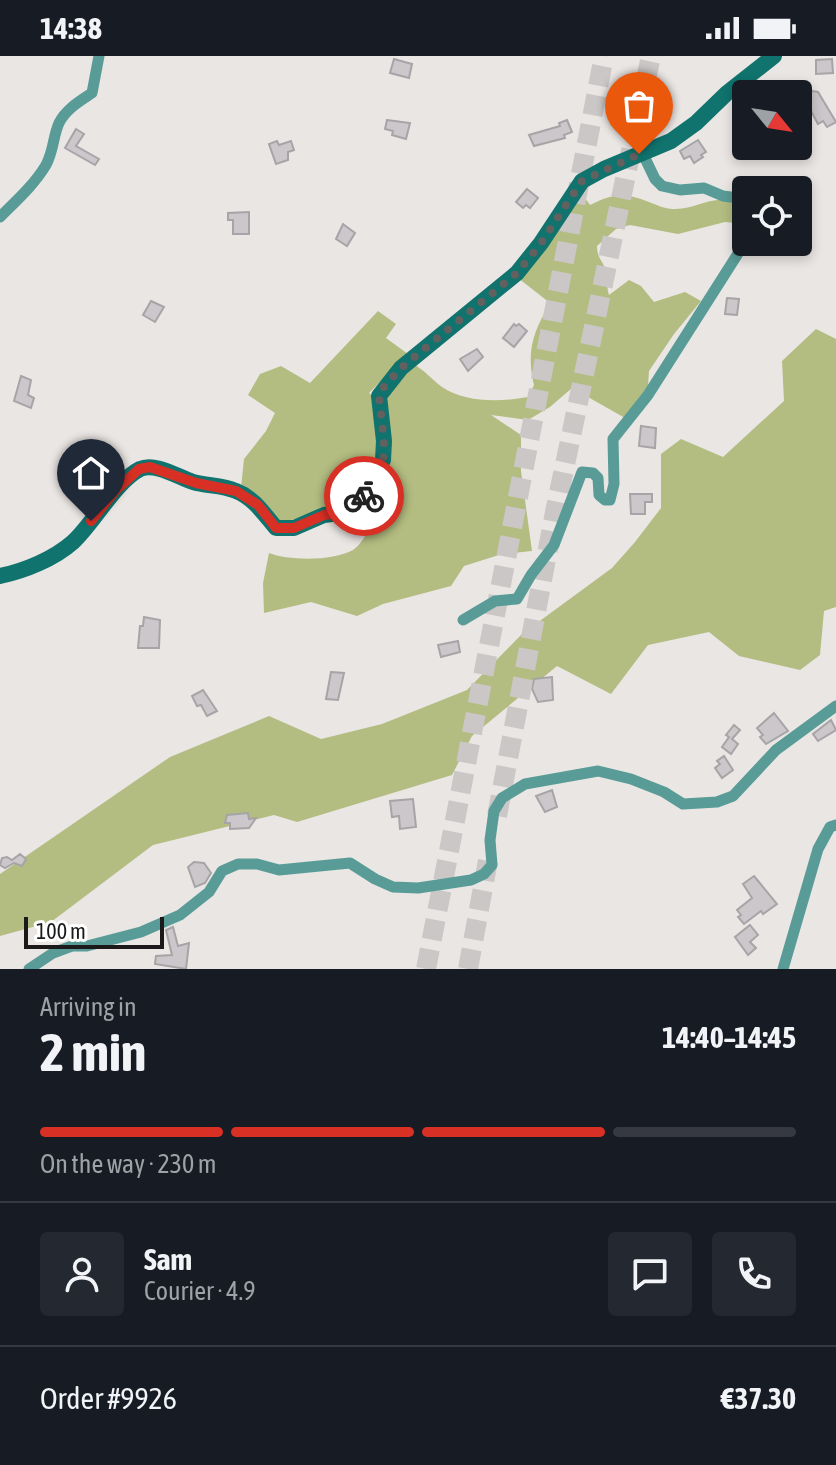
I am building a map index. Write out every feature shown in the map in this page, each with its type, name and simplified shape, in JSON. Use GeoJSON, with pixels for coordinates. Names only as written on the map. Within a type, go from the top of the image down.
{"type":"FeatureCollection","features":[{"type":"Feature","properties":{"kind":"street"},"geometry":{"type":"LineString","coordinates":[[0,217],[36,180],[46,165],[55,147],[59,123],[73,106],[92,93],[99,56]]}},
{"type":"Feature","properties":{"kind":"street"},"geometry":{"type":"LineString","coordinates":[[0,576],[19,571],[66,548],[116,490],[139,469],[150,467],[196,483],[236,491],[258,505],[276,528],[294,528],[324,515],[347,512],[367,492],[383,460],[379,396],[401,368],[517,273],[582,181],[671,141],[774,56]]}},
{"type":"Feature","properties":{"kind":"street"},"geometry":{"type":"LineString","coordinates":[[642,152],[655,179],[662,186],[680,190],[704,188],[732,197]]}},
{"type":"Feature","properties":{"kind":"street"},"geometry":{"type":"LineString","coordinates":[[463,620],[495,601],[517,599],[554,545],[582,472],[593,473],[598,478],[599,495],[610,500],[614,484],[613,439],[648,395],[736,256]]}},
{"type":"Feature","properties":{"kind":"street"},"geometry":{"type":"LineString","coordinates":[[29,969],[53,953],[72,946],[87,946],[141,932],[180,915],[209,892],[222,871],[238,864],[257,864],[279,870],[350,863],[393,887],[418,888],[471,880],[484,874],[492,865],[490,840],[494,811],[502,798],[525,784],[598,771],[631,779],[664,792],[683,804],[717,802],[733,796],[776,750],[836,706]]}},
{"type":"Feature","properties":{"kind":"street"},"geometry":{"type":"LineString","coordinates":[[783,969],[818,849],[830,827],[836,825]]}},
{"type":"Feature","properties":{"kind":"green space"},"geometry":{"type":"Polygon","coordinates":[[[579,190],[590,205],[619,195],[673,209],[714,200],[732,201],[732,223],[678,234],[630,225],[616,229],[597,246],[607,273],[609,295],[629,280],[641,286],[654,302],[685,292],[701,301],[649,371],[648,386],[625,418],[572,388],[550,407],[528,420],[491,415],[521,435],[521,471],[532,551],[502,554],[464,566],[451,586],[383,604],[357,616],[311,602],[264,613],[263,583],[269,553],[299,558],[335,556],[353,550],[366,534],[378,509],[388,469],[386,403],[394,384],[413,364],[442,387],[472,399],[528,397],[534,385],[531,362],[533,342],[550,303],[518,278],[579,190]]]}},
{"type":"Feature","properties":{"kind":"green space"},"geometry":{"type":"Polygon","coordinates":[[[378,311],[396,324],[386,338],[408,354],[369,393],[375,398],[379,460],[347,506],[279,523],[269,507],[241,488],[244,459],[266,431],[275,413],[248,395],[260,374],[281,366],[310,383],[378,311]]]}},
{"type":"Feature","properties":{"kind":"green space"},"geometry":{"type":"Polygon","coordinates":[[[816,329],[836,339],[836,607],[824,611],[820,655],[800,670],[739,656],[709,632],[648,645],[611,694],[557,666],[472,736],[452,775],[297,822],[274,815],[153,845],[51,922],[0,936],[0,874],[170,757],[269,716],[321,739],[382,724],[467,690],[522,634],[612,568],[635,542],[661,508],[661,454],[681,439],[723,457],[784,401],[782,361],[816,329]]]}},
{"type":"Feature","properties":{"kind":"building"},"geometry":{"type":"Polygon","coordinates":[[[394,59],[412,64],[409,78],[390,73],[394,59]]]}},
{"type":"Feature","properties":{"kind":"building"},"geometry":{"type":"Polygon","coordinates":[[[832,59],[833,73],[816,74],[816,60],[832,59]]]}},
{"type":"Feature","properties":{"kind":"building"},"geometry":{"type":"Polygon","coordinates":[[[812,91],[818,92],[836,122],[827,127],[823,121],[818,124],[812,113],[812,91]]]}},
{"type":"Feature","properties":{"kind":"building"},"geometry":{"type":"Polygon","coordinates":[[[387,120],[410,123],[406,139],[392,135],[393,131],[385,129],[387,120]]]}},
{"type":"Feature","properties":{"kind":"building"},"geometry":{"type":"Polygon","coordinates":[[[567,120],[572,132],[564,135],[565,138],[534,146],[529,135],[560,126],[559,123],[567,120]]]}},
{"type":"Feature","properties":{"kind":"building"},"geometry":{"type":"Polygon","coordinates":[[[76,129],[84,134],[76,146],[99,159],[95,165],[65,148],[76,129]]]}},
{"type":"Feature","properties":{"kind":"building"},"geometry":{"type":"Polygon","coordinates":[[[698,140],[706,152],[701,155],[703,157],[694,163],[690,156],[684,159],[680,151],[698,140]]]}},
{"type":"Feature","properties":{"kind":"building"},"geometry":{"type":"Polygon","coordinates":[[[277,141],[279,145],[291,141],[294,150],[288,152],[288,160],[276,164],[269,144],[277,141]]]}},
{"type":"Feature","properties":{"kind":"building"},"geometry":{"type":"Polygon","coordinates":[[[527,189],[538,198],[530,208],[526,205],[523,208],[516,202],[527,189]]]}},
{"type":"Feature","properties":{"kind":"building"},"geometry":{"type":"Polygon","coordinates":[[[249,212],[249,234],[233,234],[233,220],[228,220],[228,213],[249,212]]]}},
{"type":"Feature","properties":{"kind":"building"},"geometry":{"type":"Polygon","coordinates":[[[343,224],[355,233],[347,246],[336,239],[343,224]]]}},
{"type":"Feature","properties":{"kind":"building"},"geometry":{"type":"Polygon","coordinates":[[[727,298],[739,299],[737,315],[725,314],[727,298]]]}},
{"type":"Feature","properties":{"kind":"building"},"geometry":{"type":"Polygon","coordinates":[[[151,301],[164,307],[155,322],[143,315],[151,301]]]}},
{"type":"Feature","properties":{"kind":"building"},"geometry":{"type":"Polygon","coordinates":[[[514,324],[527,331],[514,347],[503,338],[514,324]]]}},
{"type":"Feature","properties":{"kind":"building"},"geometry":{"type":"Polygon","coordinates":[[[477,349],[483,357],[468,371],[460,359],[477,349]]]}},
{"type":"Feature","properties":{"kind":"building"},"geometry":{"type":"Polygon","coordinates":[[[21,376],[31,380],[28,395],[34,398],[31,408],[14,401],[21,376]]]}},
{"type":"Feature","properties":{"kind":"building"},"geometry":{"type":"Polygon","coordinates":[[[641,426],[656,428],[655,448],[639,446],[641,426]]]}},
{"type":"Feature","properties":{"kind":"building"},"geometry":{"type":"Polygon","coordinates":[[[630,494],[652,494],[652,502],[645,502],[645,514],[631,514],[630,494]]]}},
{"type":"Feature","properties":{"kind":"building"},"geometry":{"type":"Polygon","coordinates":[[[144,617],[160,620],[159,648],[138,648],[144,617]]]}},
{"type":"Feature","properties":{"kind":"building"},"geometry":{"type":"Polygon","coordinates":[[[458,641],[460,652],[441,657],[438,645],[458,641]]]}},
{"type":"Feature","properties":{"kind":"building"},"geometry":{"type":"Polygon","coordinates":[[[331,672],[344,673],[338,700],[326,699],[331,672]]]}},
{"type":"Feature","properties":{"kind":"building"},"geometry":{"type":"Polygon","coordinates":[[[552,677],[553,700],[538,702],[532,689],[534,679],[552,677]]]}},
{"type":"Feature","properties":{"kind":"building"},"geometry":{"type":"Polygon","coordinates":[[[203,690],[217,711],[207,716],[192,696],[203,690]]]}},
{"type":"Feature","properties":{"kind":"building"},"geometry":{"type":"Polygon","coordinates":[[[774,713],[788,731],[766,744],[757,728],[774,713]]]}},
{"type":"Feature","properties":{"kind":"building"},"geometry":{"type":"Polygon","coordinates":[[[831,720],[836,730],[818,741],[813,734],[831,720]]]}},
{"type":"Feature","properties":{"kind":"building"},"geometry":{"type":"Polygon","coordinates":[[[734,725],[740,730],[732,739],[738,744],[731,754],[722,747],[734,725]]]}},
{"type":"Feature","properties":{"kind":"building"},"geometry":{"type":"Polygon","coordinates":[[[724,756],[733,770],[722,778],[715,768],[720,764],[717,761],[724,756]]]}},
{"type":"Feature","properties":{"kind":"building"},"geometry":{"type":"Polygon","coordinates":[[[552,790],[557,807],[545,812],[536,796],[552,790]]]}},
{"type":"Feature","properties":{"kind":"building"},"geometry":{"type":"Polygon","coordinates":[[[413,799],[416,827],[400,829],[399,816],[392,817],[390,801],[413,799]]]}},
{"type":"Feature","properties":{"kind":"building"},"geometry":{"type":"Polygon","coordinates":[[[248,813],[249,819],[256,818],[249,828],[230,829],[230,823],[225,823],[227,815],[248,813]]]}},
{"type":"Feature","properties":{"kind":"building"},"geometry":{"type":"Polygon","coordinates":[[[20,854],[26,859],[22,866],[14,863],[5,868],[0,865],[2,858],[12,860],[20,854]]]}},
{"type":"Feature","properties":{"kind":"building"},"geometry":{"type":"Polygon","coordinates":[[[194,862],[204,863],[211,873],[205,883],[195,887],[188,867],[194,862]]]}},
{"type":"Feature","properties":{"kind":"building"},"geometry":{"type":"Polygon","coordinates":[[[754,876],[777,904],[744,924],[737,910],[752,898],[743,884],[754,876]]]}},
{"type":"Feature","properties":{"kind":"building"},"geometry":{"type":"Polygon","coordinates":[[[750,925],[758,935],[750,942],[756,948],[748,955],[735,937],[750,925]]]}},
{"type":"Feature","properties":{"kind":"building"},"geometry":{"type":"Polygon","coordinates":[[[173,927],[178,946],[189,943],[186,969],[155,964],[156,956],[172,955],[166,930],[173,927]]]}},
{"type":"Feature","properties":{"kind":"tunnel"},"geometry":{"type":"LineString","coordinates":[[426,969],[604,56]]}},
{"type":"Feature","properties":{"kind":"tunnel"},"geometry":{"type":"LineString","coordinates":[[497,816],[555,512],[651,56]]}},
{"type":"Feature","properties":{"kind":"tunnel"},"geometry":{"type":"LineString","coordinates":[[468,969],[489,855]]}},
{"type":"Feature","properties":{"kind":"way so far"},"geometry":{"type":"LineString","coordinates":[[364,496],[383,460],[379,396],[384,387],[401,368],[517,273],[582,181],[639,154]]}},
{"type":"Feature","properties":{"kind":"route"},"geometry":{"type":"LineString","coordinates":[[91,521],[116,490],[139,469],[150,467],[196,483],[236,491],[258,505],[276,528],[285,530],[337,511],[347,512],[364,496]]}}]}
